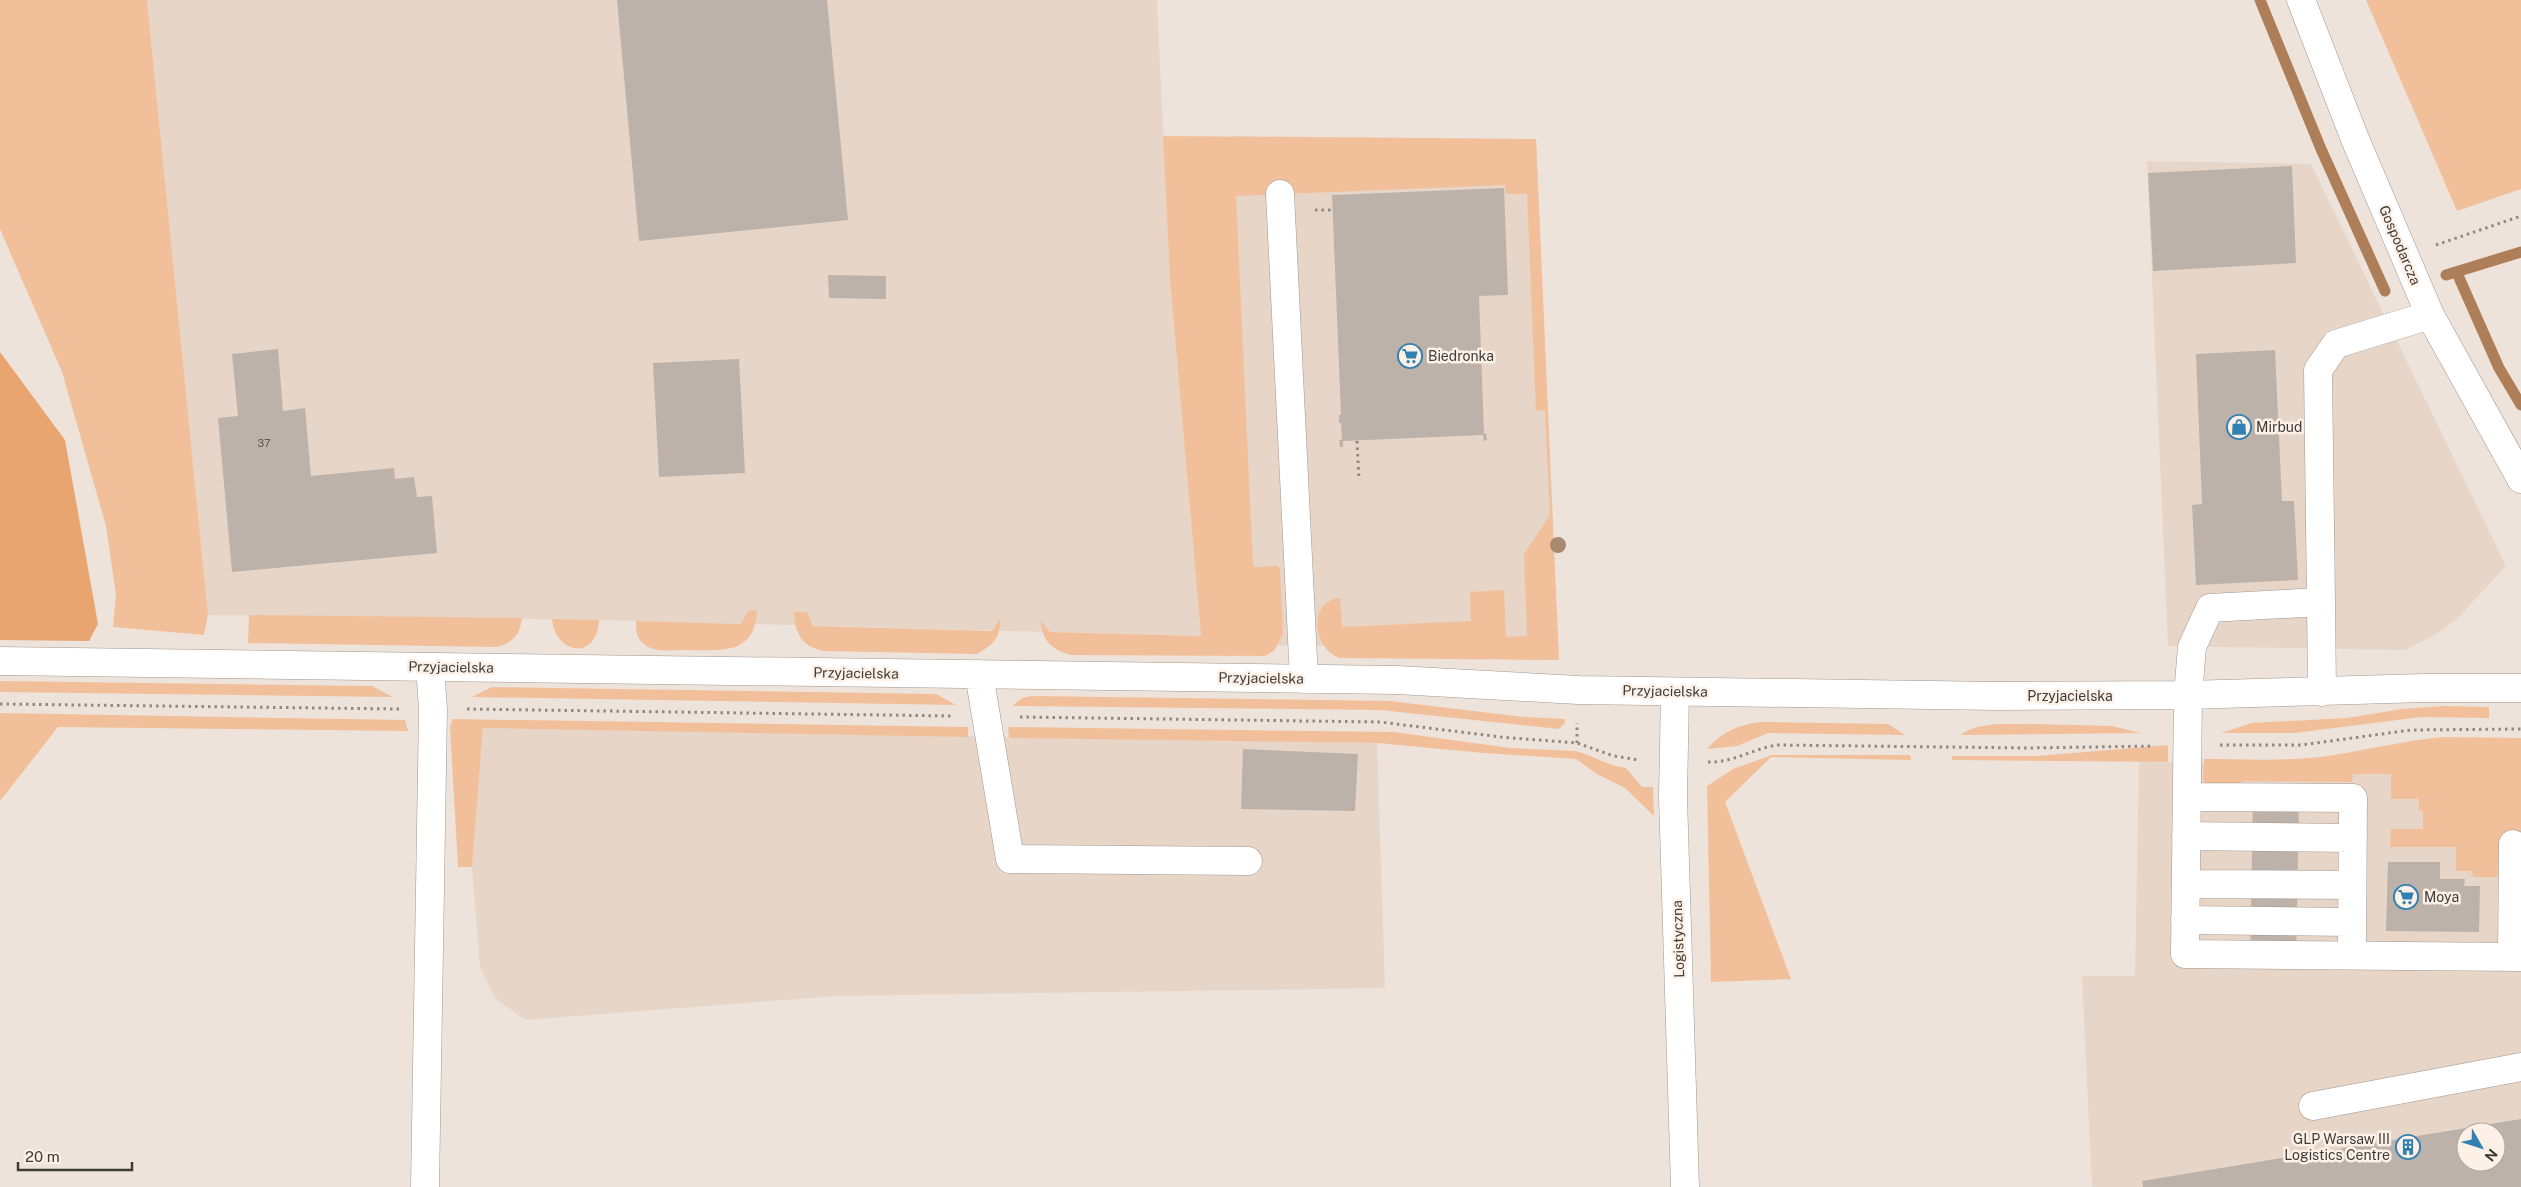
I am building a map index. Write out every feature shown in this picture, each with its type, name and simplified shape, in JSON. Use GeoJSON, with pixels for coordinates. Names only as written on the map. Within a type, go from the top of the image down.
{"type":"FeatureCollection","features":[{"type":"Feature","properties":{"kind":"street","name":"Gospodarcza"},"geometry":{"type":"LineString","coordinates":[[2301,0],[2355,138],[2430,315],[2521,479]]}},
{"type":"Feature","properties":{"kind":"street"},"geometry":{"type":"LineString","coordinates":[[1280,194],[1304,678]]}},
{"type":"Feature","properties":{"kind":"street"},"geometry":{"type":"LineString","coordinates":[[2322,692],[2318,370],[2336,344],[2430,315]]}},
{"type":"Feature","properties":{"kind":"street"},"geometry":{"type":"LineString","coordinates":[[2321,602],[2210,608],[2192,647],[2188,695],[2184,954],[2516,957],[2514,844]]}},
{"type":"Feature","properties":{"kind":"street","name":"Przyjacielska"},"geometry":{"type":"LineString","coordinates":[[0,661],[1304,678],[1397,680],[1578,690],[1971,696],[2188,695],[2425,688],[2521,688]]}},
{"type":"Feature","properties":{"kind":"street"},"geometry":{"type":"LineString","coordinates":[[425,1187],[433,709],[430,667]]}},
{"type":"Feature","properties":{"kind":"street"},"geometry":{"type":"LineString","coordinates":[[979,674],[1010,859],[1248,862]]}},
{"type":"Feature","properties":{"kind":"street","name":"Logistyczna"},"geometry":{"type":"LineString","coordinates":[[1675,692],[1673,797],[1685,1187]]}},
{"type":"Feature","properties":{"kind":"street"},"geometry":{"type":"LineString","coordinates":[[2187,797],[2354,798],[2352,955]]}},
{"type":"Feature","properties":{"kind":"street"},"geometry":{"type":"LineString","coordinates":[[2186,836],[2353,838]]}},
{"type":"Feature","properties":{"kind":"street"},"geometry":{"type":"LineString","coordinates":[[2186,884],[2352,886]]}},
{"type":"Feature","properties":{"kind":"street"},"geometry":{"type":"LineString","coordinates":[[2185,920],[2352,922]]}},
{"type":"Feature","properties":{"kind":"street"},"geometry":{"type":"LineString","coordinates":[[2313,1106],[2521,1067]]}},
{"type":"Feature","properties":{"kind":"path"},"geometry":{"type":"LineString","coordinates":[[2405,256],[2521,216]]}},
{"type":"Feature","properties":{"kind":"path"},"geometry":{"type":"LineString","coordinates":[[1356,441],[1359,480]]}},
{"type":"Feature","properties":{"kind":"path"},"geometry":{"type":"LineString","coordinates":[[0,704],[1380,722],[1501,738],[1577,742],[1614,756],[1647,760]]}},
{"type":"Feature","properties":{"kind":"path"},"geometry":{"type":"LineString","coordinates":[[1577,720],[1577,742]]}},
{"type":"Feature","properties":{"kind":"path"},"geometry":{"type":"LineString","coordinates":[[1700,761],[1731,760],[1763,747],[1778,745],[2029,748],[2301,745],[2411,730],[2521,729]]}},
{"type":"Feature","properties":{"kind":"shaded area"},"geometry":{"type":"Polygon","coordinates":[[[0,0],[147,0],[208,615],[204,635],[113,627],[116,595],[106,526],[62,372],[0,229],[0,0]]]}},
{"type":"Feature","properties":{"kind":"shaded area"},"geometry":{"type":"Polygon","coordinates":[[[147,0],[1157,0],[1170,280],[1201,636],[599,620],[208,615],[147,0]]]}},
{"type":"Feature","properties":{"kind":"shaded area"},"geometry":{"type":"Polygon","coordinates":[[[2366,0],[2521,0],[2521,189],[2457,211],[2366,0]]]}},
{"type":"Feature","properties":{"kind":"shaded area"},"geometry":{"type":"Polygon","coordinates":[[[1163,136],[1536,139],[1559,660],[1339,658],[1323,644],[1317,625],[1323,607],[1330,601],[1340,598],[1342,627],[1471,621],[1470,592],[1504,590],[1506,637],[1527,636],[1524,554],[1550,515],[1545,410],[1536,411],[1527,194],[1506,194],[1505,185],[1236,196],[1253,567],[1277,566],[1280,569],[1283,634],[1274,651],[1265,656],[1071,655],[1049,644],[1043,634],[1041,621],[1050,632],[1201,636],[1170,280],[1163,136]]]}},
{"type":"Feature","properties":{"kind":"shaded area"},"geometry":{"type":"Polygon","coordinates":[[[1231,136],[1536,139],[1558,648],[1253,645],[1231,136]]]}},
{"type":"Feature","properties":{"kind":"shaded area"},"geometry":{"type":"Polygon","coordinates":[[[2147,161],[2311,164],[2506,566],[2457,619],[2433,636],[2405,650],[2168,646],[2147,161]]]}},
{"type":"Feature","properties":{"kind":"shaded area"},"geometry":{"type":"Polygon","coordinates":[[[0,352],[65,440],[98,624],[89,641],[0,640],[0,352]]]}},
{"type":"Feature","properties":{"kind":"shaded area"},"geometry":{"type":"Polygon","coordinates":[[[757,610],[755,625],[750,636],[743,643],[723,649],[670,651],[649,648],[638,637],[636,631],[636,621],[741,624],[748,611],[757,610]]]}},
{"type":"Feature","properties":{"kind":"shaded area"},"geometry":{"type":"Polygon","coordinates":[[[794,612],[807,612],[813,626],[992,631],[1000,619],[1000,626],[994,641],[977,654],[823,651],[815,649],[804,642],[796,626],[794,612]]]}},
{"type":"Feature","properties":{"kind":"shaded area"},"geometry":{"type":"Polygon","coordinates":[[[249,615],[522,618],[515,637],[511,641],[496,647],[248,643],[249,615]]]}},
{"type":"Feature","properties":{"kind":"shaded area"},"geometry":{"type":"Polygon","coordinates":[[[552,619],[599,620],[597,633],[591,642],[584,647],[568,646],[560,640],[552,619]]]}},
{"type":"Feature","properties":{"kind":"shaded area"},"geometry":{"type":"Polygon","coordinates":[[[0,681],[372,686],[393,697],[0,692],[0,681]]]}},
{"type":"Feature","properties":{"kind":"shaded area"},"geometry":{"type":"Polygon","coordinates":[[[492,687],[936,694],[956,705],[472,697],[492,687]]]}},
{"type":"Feature","properties":{"kind":"shaded area"},"geometry":{"type":"Polygon","coordinates":[[[1031,696],[1390,701],[1524,717],[1565,719],[1565,723],[1559,729],[1380,710],[1012,706],[1022,698],[1031,696]]]}},
{"type":"Feature","properties":{"kind":"shaded area"},"geometry":{"type":"Polygon","coordinates":[[[2443,706],[2489,707],[2489,718],[2421,717],[2295,733],[2221,733],[2252,723],[2347,718],[2402,709],[2443,706]]]}},
{"type":"Feature","properties":{"kind":"shaded area"},"geometry":{"type":"Polygon","coordinates":[[[0,713],[405,720],[408,731],[58,727],[0,801],[0,713]]]}},
{"type":"Feature","properties":{"kind":"shaded area"},"geometry":{"type":"Polygon","coordinates":[[[453,719],[968,727],[968,737],[483,728],[472,867],[458,867],[450,727],[453,719]]]}},
{"type":"Feature","properties":{"kind":"shaded area"},"geometry":{"type":"Polygon","coordinates":[[[1762,722],[1888,724],[1905,735],[1768,733],[1737,746],[1707,749],[1719,738],[1738,727],[1762,722]]]}},
{"type":"Feature","properties":{"kind":"shaded area"},"geometry":{"type":"Polygon","coordinates":[[[1987,725],[2112,726],[2141,733],[1960,735],[1968,730],[1987,725]]]}},
{"type":"Feature","properties":{"kind":"shaded area"},"geometry":{"type":"Polygon","coordinates":[[[1008,727],[1394,732],[1510,748],[1575,751],[1626,768],[1642,787],[1653,787],[1654,816],[1625,788],[1597,774],[1576,759],[1377,743],[1009,738],[1008,727]]]}},
{"type":"Feature","properties":{"kind":"shaded area"},"geometry":{"type":"Polygon","coordinates":[[[483,728],[1377,743],[1385,988],[835,996],[525,1020],[495,998],[480,967],[472,867],[483,728]]]}},
{"type":"Feature","properties":{"kind":"shaded area"},"geometry":{"type":"Polygon","coordinates":[[[2444,737],[2521,738],[2521,844],[2499,844],[2498,877],[2473,877],[2472,871],[2456,871],[2456,847],[2390,847],[2391,829],[2423,829],[2423,811],[2419,810],[2419,799],[2391,799],[2391,774],[2353,774],[2352,782],[2245,781],[2231,785],[2207,786],[2203,779],[2204,759],[2302,759],[2444,737]]]}},
{"type":"Feature","properties":{"kind":"shaded area"},"geometry":{"type":"Polygon","coordinates":[[[2168,745],[2168,762],[1952,760],[1952,756],[2037,756],[2168,745]]]}},
{"type":"Feature","properties":{"kind":"shaded area"},"geometry":{"type":"Polygon","coordinates":[[[1772,755],[1910,755],[1911,760],[1771,757],[1725,802],[1791,979],[1711,982],[1707,786],[1733,769],[1772,755]]]}},
{"type":"Feature","properties":{"kind":"shaded area"},"geometry":{"type":"Polygon","coordinates":[[[2139,762],[2360,765],[2521,786],[2521,1187],[2092,1187],[2082,976],[2135,976],[2139,762]]]}},
{"type":"Feature","properties":{"kind":"building"},"geometry":{"type":"Polygon","coordinates":[[[617,0],[827,0],[848,220],[639,241],[617,0]]]}},
{"type":"Feature","properties":{"kind":"building"},"geometry":{"type":"Polygon","coordinates":[[[2292,166],[2296,263],[2153,271],[2148,173],[2292,166]]]}},
{"type":"Feature","properties":{"kind":"building","name":"Biedronka"},"geometry":{"type":"Polygon","coordinates":[[[1504,188],[1508,295],[1479,296],[1484,434],[1486,433],[1487,440],[1484,441],[1483,435],[1343,441],[1343,447],[1340,447],[1339,440],[1342,440],[1341,423],[1339,423],[1339,415],[1341,415],[1332,195],[1504,188]]]}},
{"type":"Feature","properties":{"kind":"building"},"geometry":{"type":"Polygon","coordinates":[[[828,275],[886,276],[886,299],[829,298],[828,275]]]}},
{"type":"Feature","properties":{"kind":"building"},"geometry":{"type":"Polygon","coordinates":[[[278,349],[283,411],[305,408],[311,476],[394,468],[395,479],[414,477],[417,497],[432,496],[437,553],[232,572],[218,418],[238,416],[232,354],[278,349]]]}},
{"type":"Feature","properties":{"kind":"building","name":"Mirbud"},"geometry":{"type":"Polygon","coordinates":[[[2275,350],[2282,501],[2294,501],[2298,580],[2196,585],[2192,505],[2202,504],[2196,354],[2275,350]]]}},
{"type":"Feature","properties":{"kind":"building"},"geometry":{"type":"Polygon","coordinates":[[[739,359],[745,473],[659,477],[653,363],[739,359]]]}},
{"type":"Feature","properties":{"kind":"building"},"geometry":{"type":"Polygon","coordinates":[[[1243,749],[1358,754],[1355,811],[1241,809],[1243,749]]]}},
{"type":"Feature","properties":{"kind":"building"},"geometry":{"type":"Polygon","coordinates":[[[2253,794],[2299,795],[2296,965],[2250,964],[2253,794]]]}},
{"type":"Feature","properties":{"kind":"building"},"geometry":{"type":"Polygon","coordinates":[[[2388,862],[2440,862],[2440,879],[2465,879],[2464,886],[2480,886],[2479,932],[2386,931],[2388,862]]]}},
{"type":"Feature","properties":{"kind":"building","name":"GLP Warsaw III Logistics Centre"},"geometry":{"type":"Polygon","coordinates":[[[2521,1119],[2521,1187],[2143,1187],[2142,1181],[2456,1130],[2456,1172],[2506,1172],[2506,1122],[2503,1122],[2521,1119]]]}},
{"type":"Feature","properties":{"kind":"waterway"},"geometry":{"type":"LineString","coordinates":[[2260,0],[2321,149],[2385,291]]}},
{"type":"Feature","properties":{"kind":"waterway"},"geometry":{"type":"LineString","coordinates":[[2446,275],[2521,252]]}},
{"type":"Feature","properties":{"kind":"waterway"},"geometry":{"type":"LineString","coordinates":[[2457,273],[2499,368],[2521,405]]}},
{"type":"Feature","properties":{"kind":"place","name":"Biedronka"},"geometry":{"type":"Point","coordinates":[1410,356]}},
{"type":"Feature","properties":{"kind":"place","name":"Mirbud"},"geometry":{"type":"Point","coordinates":[2239,427]}},
{"type":"Feature","properties":{"kind":"place","name":"Moya"},"geometry":{"type":"Point","coordinates":[2406,897]}},
{"type":"Feature","properties":{"kind":"place","name":"GLP Warsaw III Logistics Centre"},"geometry":{"type":"Point","coordinates":[2408,1147]}}]}
